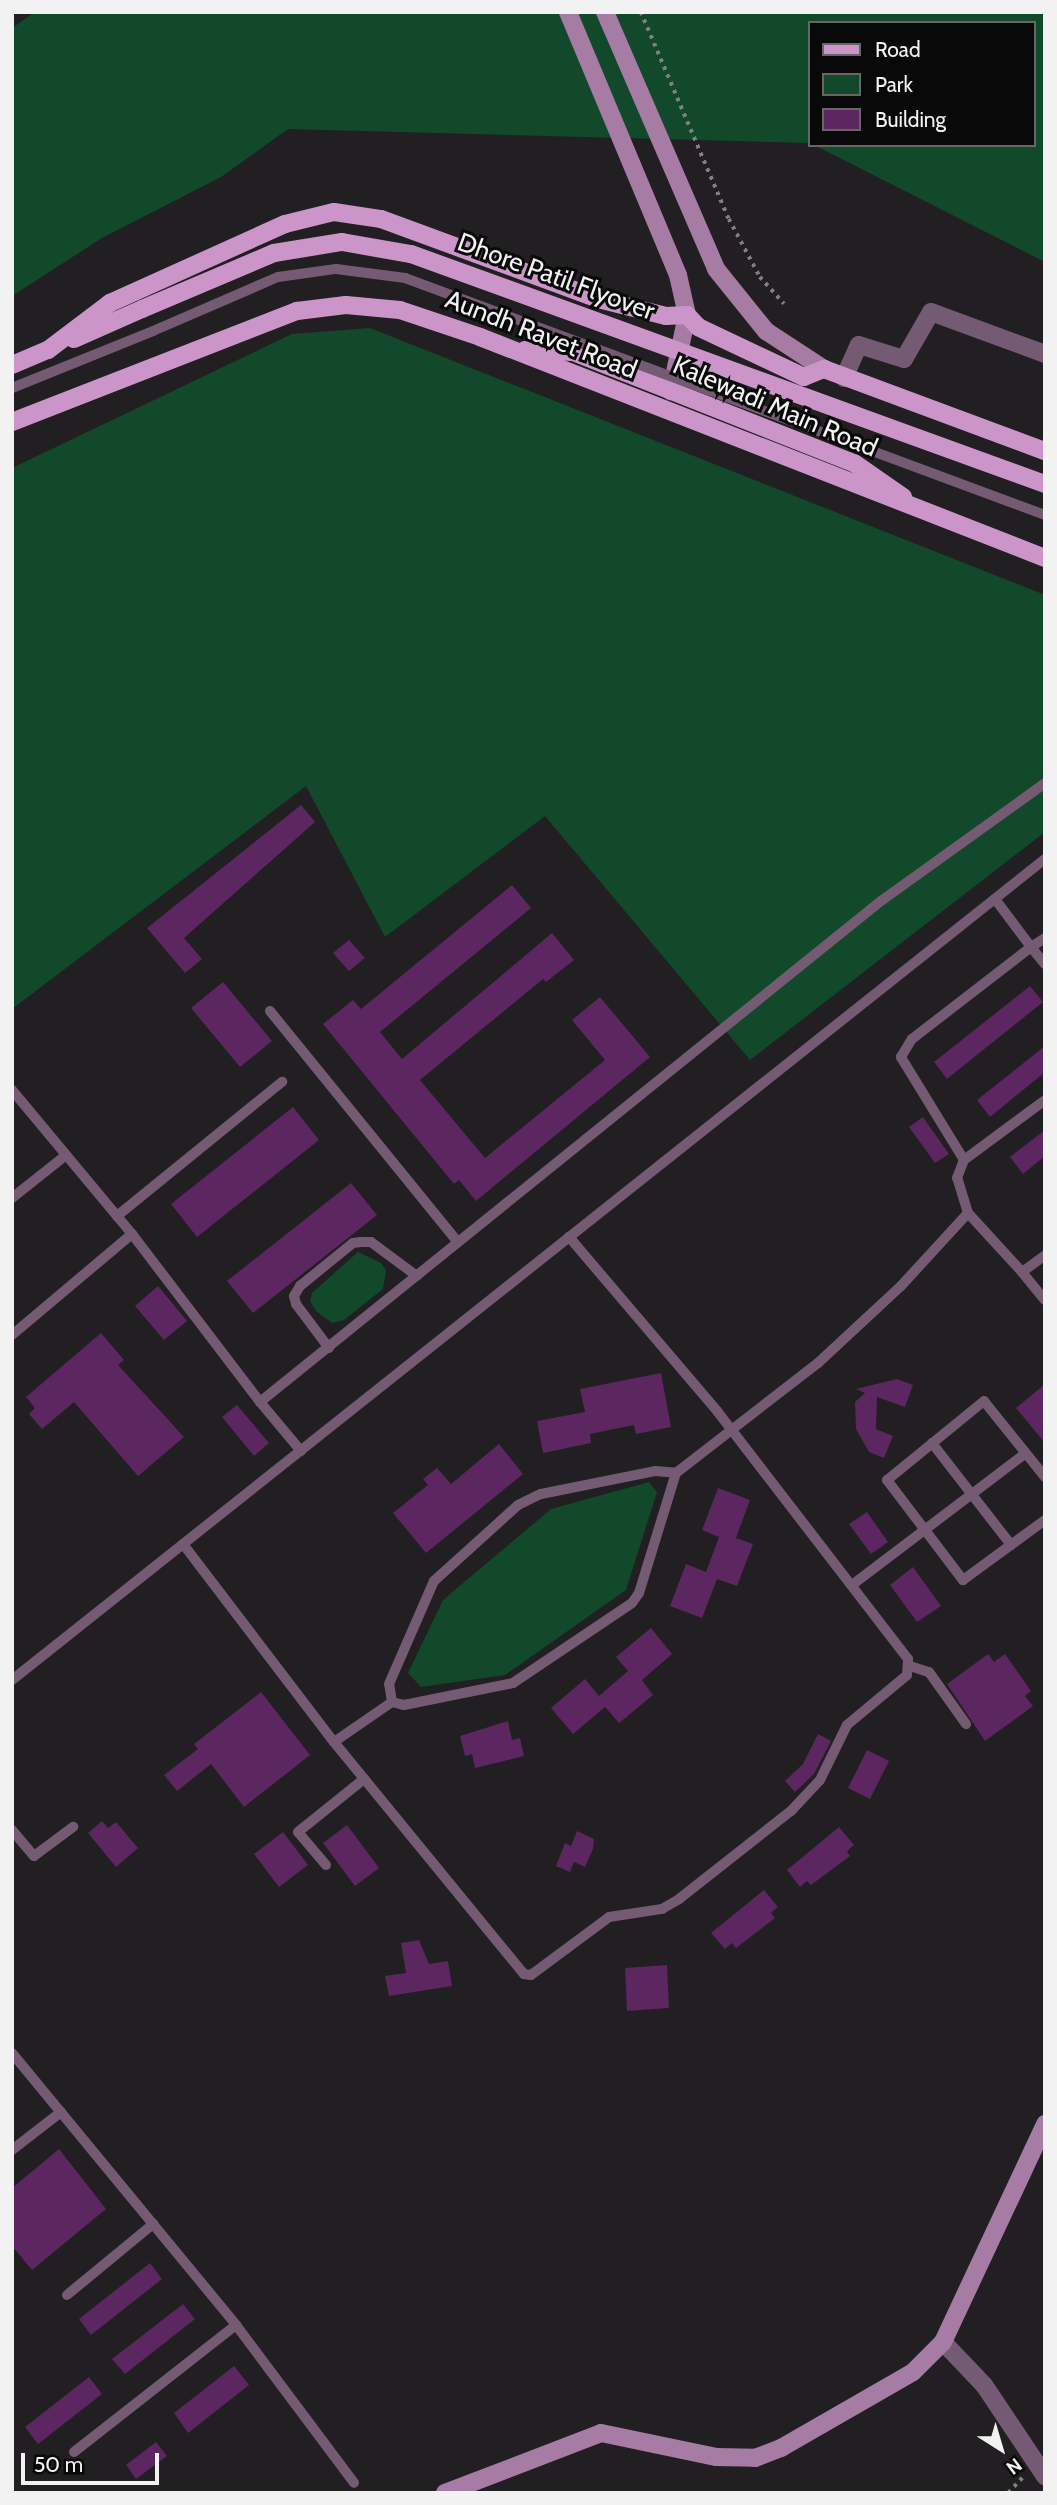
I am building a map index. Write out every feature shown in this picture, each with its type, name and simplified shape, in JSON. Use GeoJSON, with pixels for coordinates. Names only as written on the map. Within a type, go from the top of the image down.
{"type":"FeatureCollection","features":[{"type":"Feature","properties":{"kind":"main road"},"geometry":{"type":"LineString","coordinates":[[568,12],[678,275],[687,315],[671,391]]}},
{"type":"Feature","properties":{"kind":"main road"},"geometry":{"type":"LineString","coordinates":[[604,12],[716,270],[766,331],[824,369],[844,378],[1045,451]]}},
{"type":"Feature","properties":{"kind":"main road","name":"Aundh Ravet Road"},"geometry":{"type":"LineString","coordinates":[[12,365],[48,350],[110,303],[285,223],[334,212],[381,219],[598,299],[666,316],[687,315]]}},
{"type":"Feature","properties":{"kind":"main road","name":"Dhore Patil Flyover"},"geometry":{"type":"LineString","coordinates":[[48,350],[274,253],[342,242],[411,254],[1045,484]]}},
{"type":"Feature","properties":{"kind":"main road","name":"Aundh Ravet Road"},"geometry":{"type":"LineString","coordinates":[[12,422],[297,311],[346,305],[400,310],[508,349],[1045,558]]}},
{"type":"Feature","properties":{"kind":"main road"},"geometry":{"type":"LineString","coordinates":[[687,315],[698,327],[804,377],[824,369]]}},
{"type":"Feature","properties":{"kind":"main road","name":"Kalewadi Main Road"},"geometry":{"type":"LineString","coordinates":[[508,349],[573,352],[854,463],[932,516]]}},
{"type":"Feature","properties":{"kind":"main road"},"geometry":{"type":"LineString","coordinates":[[445,2493],[601,2433],[716,2458],[755,2458],[781,2448],[913,2372],[943,2342],[1045,2124]]}},
{"type":"Feature","properties":{"kind":"street"},"geometry":{"type":"LineString","coordinates":[[844,378],[859,345],[904,359],[931,312],[1045,355]]}},
{"type":"Feature","properties":{"kind":"street"},"geometry":{"type":"LineString","coordinates":[[943,2342],[984,2385],[1045,2476]]}},
{"type":"Feature","properties":{"kind":"lane"},"geometry":{"type":"LineString","coordinates":[[12,388],[278,277],[336,269],[405,278],[1045,514]]}},
{"type":"Feature","properties":{"kind":"lane"},"geometry":{"type":"LineString","coordinates":[[260,1402],[870,910],[1045,783]]}},
{"type":"Feature","properties":{"kind":"lane"},"geometry":{"type":"LineString","coordinates":[[12,1680],[1045,859]]}},
{"type":"Feature","properties":{"kind":"lane"},"geometry":{"type":"LineString","coordinates":[[995,899],[1045,964]]}},
{"type":"Feature","properties":{"kind":"lane"},"geometry":{"type":"LineString","coordinates":[[964,1160],[903,1067],[904,1048],[1045,938]]}},
{"type":"Feature","properties":{"kind":"lane"},"geometry":{"type":"LineString","coordinates":[[271,1011],[458,1242]]}},
{"type":"Feature","properties":{"kind":"lane"},"geometry":{"type":"LineString","coordinates":[[117,1216],[282,1082]]}},
{"type":"Feature","properties":{"kind":"lane"},"geometry":{"type":"LineString","coordinates":[[12,1090],[132,1234],[260,1402],[301,1451]]}},
{"type":"Feature","properties":{"kind":"lane"},"geometry":{"type":"LineString","coordinates":[[1045,1100],[964,1160],[957,1178],[968,1213],[1045,1300]]}},
{"type":"Feature","properties":{"kind":"lane"},"geometry":{"type":"LineString","coordinates":[[12,1198],[66,1155]]}},
{"type":"Feature","properties":{"kind":"lane"},"geometry":{"type":"LineString","coordinates":[[334,1742],[391,1702],[404,1705],[513,1683],[632,1603],[639,1593],[676,1473],[818,1363],[901,1286],[968,1213]]}},
{"type":"Feature","properties":{"kind":"lane"},"geometry":{"type":"LineString","coordinates":[[12,1335],[132,1234]]}},
{"type":"Feature","properties":{"kind":"lane"},"geometry":{"type":"LineString","coordinates":[[183,1544],[334,1742],[515,1968],[531,1975],[609,1917],[662,1909],[679,1899],[791,1811],[820,1780],[847,1725],[906,1675],[910,1666],[903,1650],[731,1430],[569,1237]]}},
{"type":"Feature","properties":{"kind":"lane"},"geometry":{"type":"LineString","coordinates":[[329,1348],[296,1304],[294,1296],[300,1286],[353,1243],[361,1242],[371,1242],[417,1276]]}},
{"type":"Feature","properties":{"kind":"lane"},"geometry":{"type":"LineString","coordinates":[[1022,1272],[1045,1255]]}},
{"type":"Feature","properties":{"kind":"lane"},"geometry":{"type":"LineString","coordinates":[[1045,1478],[984,1401],[887,1480],[963,1580],[1045,1520]]}},
{"type":"Feature","properties":{"kind":"lane"},"geometry":{"type":"LineString","coordinates":[[932,1443],[1011,1545]]}},
{"type":"Feature","properties":{"kind":"lane"},"geometry":{"type":"LineString","coordinates":[[852,1585],[1026,1452]]}},
{"type":"Feature","properties":{"kind":"lane"},"geometry":{"type":"LineString","coordinates":[[391,1702],[389,1684],[434,1581],[519,1505],[541,1494],[655,1471],[676,1473]]}},
{"type":"Feature","properties":{"kind":"lane"},"geometry":{"type":"LineString","coordinates":[[910,1666],[929,1672],[966,1724]]}},
{"type":"Feature","properties":{"kind":"lane"},"geometry":{"type":"LineString","coordinates":[[326,1865],[298,1832],[364,1779]]}},
{"type":"Feature","properties":{"kind":"lane"},"geometry":{"type":"LineString","coordinates":[[12,1830],[34,1856],[73,1827]]}},
{"type":"Feature","properties":{"kind":"lane"},"geometry":{"type":"LineString","coordinates":[[12,2053],[236,2325],[355,2483]]}},
{"type":"Feature","properties":{"kind":"lane"},"geometry":{"type":"LineString","coordinates":[[12,2150],[61,2112]]}},
{"type":"Feature","properties":{"kind":"lane"},"geometry":{"type":"LineString","coordinates":[[67,2295],[153,2224]]}},
{"type":"Feature","properties":{"kind":"lane"},"geometry":{"type":"LineString","coordinates":[[74,2452],[236,2325]]}},
{"type":"Feature","properties":{"kind":"path"},"geometry":{"type":"LineString","coordinates":[[641,12],[729,219],[760,277],[784,304]]}},
{"type":"Feature","properties":{"kind":"green space"},"geometry":{"type":"Polygon","coordinates":[[[35,12],[1045,12],[1045,262],[818,147],[1036,147],[1036,21],[808,21],[808,143],[288,129],[221,177],[102,238],[12,296],[12,28],[35,12]]]}},
{"type":"Feature","properties":{"kind":"green space"},"geometry":{"type":"Polygon","coordinates":[[[370,328],[1045,595],[1045,832],[750,1060],[545,816],[385,937],[306,786],[12,1009],[12,468],[292,334],[370,328]]]}},
{"type":"Feature","properties":{"kind":"green space"},"geometry":{"type":"Polygon","coordinates":[[[358,1252],[381,1263],[386,1270],[383,1289],[344,1320],[332,1323],[316,1311],[310,1301],[312,1293],[358,1252]]]}},
{"type":"Feature","properties":{"kind":"green space"},"geometry":{"type":"Polygon","coordinates":[[[649,1482],[657,1492],[626,1590],[505,1675],[421,1687],[408,1673],[443,1600],[551,1509],[649,1482]]]}},
{"type":"Feature","properties":{"kind":"building"},"geometry":{"type":"Polygon","coordinates":[[[301,805],[315,822],[184,938],[202,959],[185,973],[147,928],[301,805]]]}},
{"type":"Feature","properties":{"kind":"building"},"geometry":{"type":"Polygon","coordinates":[[[512,885],[531,908],[380,1032],[402,1059],[552,933],[574,960],[546,982],[543,979],[420,1080],[485,1158],[605,1060],[572,1020],[600,997],[650,1057],[476,1201],[459,1180],[454,1184],[323,1024],[353,1000],[361,1009],[512,885]]]}},
{"type":"Feature","properties":{"kind":"building"},"geometry":{"type":"Polygon","coordinates":[[[349,940],[365,958],[349,971],[333,953],[349,940]]]}},
{"type":"Feature","properties":{"kind":"building"},"geometry":{"type":"Polygon","coordinates":[[[223,982],[272,1041],[240,1067],[191,1008],[223,982]]]}},
{"type":"Feature","properties":{"kind":"building"},"geometry":{"type":"Polygon","coordinates":[[[1030,986],[1043,1002],[947,1079],[934,1062],[1030,986]]]}},
{"type":"Feature","properties":{"kind":"building"},"geometry":{"type":"Polygon","coordinates":[[[1045,1046],[1045,1072],[990,1117],[977,1100],[1045,1046]]]}},
{"type":"Feature","properties":{"kind":"building"},"geometry":{"type":"Polygon","coordinates":[[[293,1107],[319,1140],[197,1237],[171,1204],[293,1107]]]}},
{"type":"Feature","properties":{"kind":"building"},"geometry":{"type":"Polygon","coordinates":[[[923,1117],[949,1154],[935,1163],[909,1127],[923,1117]]]}},
{"type":"Feature","properties":{"kind":"building"},"geometry":{"type":"Polygon","coordinates":[[[1045,1130],[1045,1156],[1023,1174],[1010,1157],[1045,1130]]]}},
{"type":"Feature","properties":{"kind":"building"},"geometry":{"type":"Polygon","coordinates":[[[351,1183],[377,1215],[253,1313],[227,1281],[351,1183]]]}},
{"type":"Feature","properties":{"kind":"building"},"geometry":{"type":"Polygon","coordinates":[[[158,1286],[187,1321],[164,1340],[135,1306],[158,1286]]]}},
{"type":"Feature","properties":{"kind":"building"},"geometry":{"type":"Polygon","coordinates":[[[101,1333],[124,1360],[118,1365],[184,1437],[138,1476],[74,1402],[42,1429],[29,1414],[35,1408],[26,1397],[101,1333]]]}},
{"type":"Feature","properties":{"kind":"building"},"geometry":{"type":"Polygon","coordinates":[[[661,1373],[671,1427],[636,1434],[634,1425],[590,1434],[591,1443],[543,1453],[537,1421],[585,1412],[580,1389],[661,1373]]]}},
{"type":"Feature","properties":{"kind":"building"},"geometry":{"type":"Polygon","coordinates":[[[897,1379],[913,1385],[905,1407],[877,1397],[876,1429],[893,1436],[884,1458],[869,1452],[856,1429],[855,1402],[865,1393],[856,1389],[897,1379]]]}},
{"type":"Feature","properties":{"kind":"building"},"geometry":{"type":"Polygon","coordinates":[[[1045,1384],[1045,1443],[1016,1408],[1045,1384]]]}},
{"type":"Feature","properties":{"kind":"building"},"geometry":{"type":"Polygon","coordinates":[[[237,1405],[269,1443],[254,1456],[222,1417],[237,1405]]]}},
{"type":"Feature","properties":{"kind":"building"},"geometry":{"type":"Polygon","coordinates":[[[499,1444],[523,1474],[426,1553],[393,1513],[428,1485],[423,1479],[437,1468],[451,1484],[499,1444]]]}},
{"type":"Feature","properties":{"kind":"building"},"geometry":{"type":"Polygon","coordinates":[[[718,1488],[750,1500],[736,1538],[753,1544],[737,1586],[717,1579],[702,1618],[670,1606],[686,1564],[706,1572],[719,1537],[702,1530],[718,1488]]]}},
{"type":"Feature","properties":{"kind":"building"},"geometry":{"type":"Polygon","coordinates":[[[867,1512],[888,1542],[871,1554],[849,1524],[867,1512]]]}},
{"type":"Feature","properties":{"kind":"building"},"geometry":{"type":"Polygon","coordinates":[[[913,1567],[941,1606],[917,1622],[890,1585],[913,1567]]]}},
{"type":"Feature","properties":{"kind":"building"},"geometry":{"type":"Polygon","coordinates":[[[651,1628],[672,1654],[642,1680],[653,1695],[619,1723],[605,1707],[573,1734],[551,1708],[585,1679],[599,1696],[628,1671],[616,1657],[651,1628]]]}},
{"type":"Feature","properties":{"kind":"building"},"geometry":{"type":"Polygon","coordinates":[[[988,1654],[994,1662],[1005,1654],[1031,1691],[1025,1696],[1033,1706],[985,1741],[947,1684],[988,1654]]]}},
{"type":"Feature","properties":{"kind":"building"},"geometry":{"type":"Polygon","coordinates":[[[261,1692],[310,1755],[244,1807],[211,1764],[177,1791],[164,1775],[198,1749],[194,1744],[261,1692]]]}},
{"type":"Feature","properties":{"kind":"building"},"geometry":{"type":"Polygon","coordinates":[[[508,1721],[512,1740],[520,1738],[524,1756],[475,1768],[472,1754],[465,1756],[460,1736],[508,1721]]]}},
{"type":"Feature","properties":{"kind":"building"},"geometry":{"type":"Polygon","coordinates":[[[818,1734],[831,1741],[814,1774],[795,1792],[785,1781],[803,1764],[818,1734]]]}},
{"type":"Feature","properties":{"kind":"building"},"geometry":{"type":"Polygon","coordinates":[[[867,1750],[889,1761],[870,1799],[848,1788],[867,1750]]]}},
{"type":"Feature","properties":{"kind":"building"},"geometry":{"type":"Polygon","coordinates":[[[102,1821],[108,1828],[116,1822],[138,1848],[116,1867],[88,1833],[102,1821]]]}},
{"type":"Feature","properties":{"kind":"building"},"geometry":{"type":"Polygon","coordinates":[[[347,1825],[379,1868],[355,1886],[323,1843],[347,1825]]]}},
{"type":"Feature","properties":{"kind":"building"},"geometry":{"type":"Polygon","coordinates":[[[839,1827],[854,1845],[847,1851],[850,1856],[811,1885],[807,1881],[800,1887],[787,1870],[839,1827]]]}},
{"type":"Feature","properties":{"kind":"building"},"geometry":{"type":"Polygon","coordinates":[[[577,1831],[594,1839],[593,1849],[585,1867],[574,1862],[570,1872],[556,1866],[565,1843],[571,1846],[577,1831]]]}},
{"type":"Feature","properties":{"kind":"building"},"geometry":{"type":"Polygon","coordinates":[[[283,1832],[308,1865],[279,1887],[254,1854],[283,1832]]]}},
{"type":"Feature","properties":{"kind":"building"},"geometry":{"type":"Polygon","coordinates":[[[764,1890],[778,1907],[771,1913],[775,1918],[736,1948],[732,1943],[725,1949],[711,1933],[764,1890]]]}},
{"type":"Feature","properties":{"kind":"building"},"geometry":{"type":"Polygon","coordinates":[[[419,1940],[429,1964],[448,1961],[452,1986],[389,1996],[385,1976],[406,1973],[401,1943],[419,1940]]]}},
{"type":"Feature","properties":{"kind":"building"},"geometry":{"type":"Polygon","coordinates":[[[667,1965],[669,2008],[627,2011],[625,1968],[667,1965]]]}},
{"type":"Feature","properties":{"kind":"building"},"geometry":{"type":"Polygon","coordinates":[[[59,2149],[106,2209],[32,2270],[12,2246],[12,2188],[59,2149]]]}},
{"type":"Feature","properties":{"kind":"building"},"geometry":{"type":"Polygon","coordinates":[[[150,2263],[162,2279],[91,2335],[79,2319],[150,2263]]]}},
{"type":"Feature","properties":{"kind":"building"},"geometry":{"type":"Polygon","coordinates":[[[183,2304],[195,2319],[125,2374],[112,2359],[183,2304]]]}},
{"type":"Feature","properties":{"kind":"building"},"geometry":{"type":"Polygon","coordinates":[[[234,2366],[249,2385],[188,2433],[174,2413],[234,2366]]]}},
{"type":"Feature","properties":{"kind":"building"},"geometry":{"type":"Polygon","coordinates":[[[89,2377],[102,2394],[38,2444],[25,2427],[89,2377]]]}},
{"type":"Feature","properties":{"kind":"building"},"geometry":{"type":"Polygon","coordinates":[[[156,2442],[167,2456],[136,2479],[126,2465],[156,2442]]]}}]}
